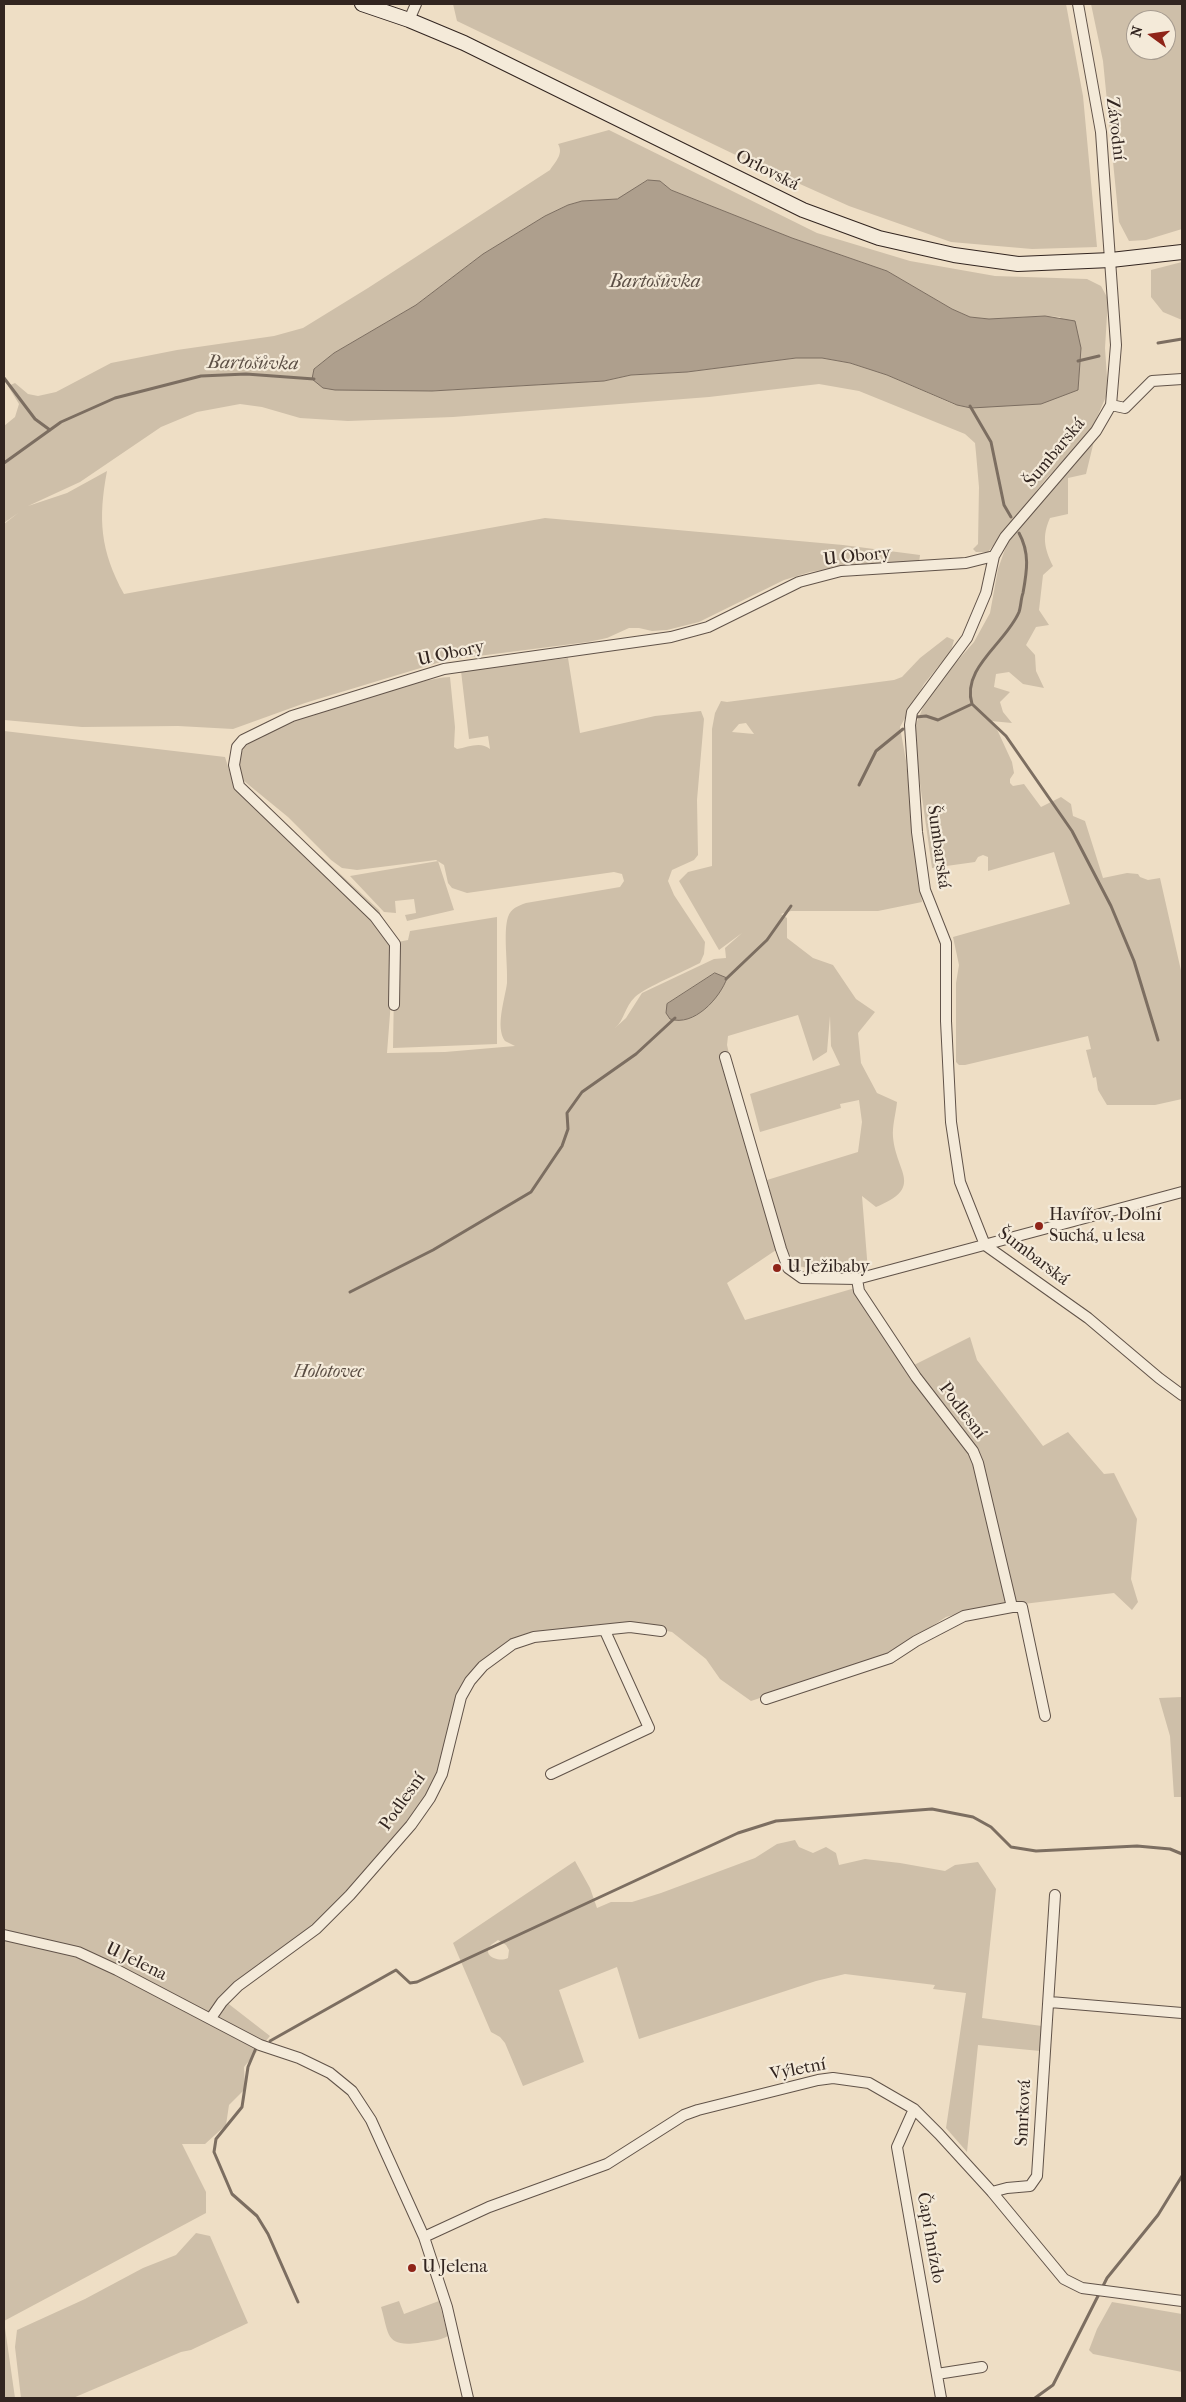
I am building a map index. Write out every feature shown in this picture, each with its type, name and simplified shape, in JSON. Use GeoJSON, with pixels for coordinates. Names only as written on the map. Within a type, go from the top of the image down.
{"type":"FeatureCollection","features":[{"type":"Feature","properties":{"kind":"street","name":"Orlovská"},"geometry":{"type":"LineString","coordinates":[[362,4],[409,20],[464,44],[803,210],[879,238],[954,255],[1018,264],[1111,260],[1182,252]]}},
{"type":"Feature","properties":{"kind":"street"},"geometry":{"type":"LineString","coordinates":[[409,20],[416,4]]}},
{"type":"Feature","properties":{"kind":"street","name":"Závodní"},"geometry":{"type":"LineString","coordinates":[[1078,4],[1101,132],[1111,260]]}},
{"type":"Feature","properties":{"kind":"street","name":"Šumbarská"},"geometry":{"type":"LineString","coordinates":[[1111,260],[1116,345],[1112,406],[1096,431],[1005,537],[994,556],[986,592],[967,638],[912,712],[910,725],[917,832],[925,890],[946,944],[946,1021],[952,1122],[960,1182],[984,1244],[1088,1318],[1182,1396]]}},
{"type":"Feature","properties":{"kind":"street"},"geometry":{"type":"LineString","coordinates":[[1112,406],[1125,408],[1152,382],[1182,379]]}},
{"type":"Feature","properties":{"kind":"street","name":"U Obory"},"geometry":{"type":"LineString","coordinates":[[394,1005],[395,944],[375,917],[239,786],[235,772],[234,755],[237,747],[244,740],[292,716],[444,669],[671,637],[708,627],[799,582],[841,571],[966,563],[994,556]]}},
{"type":"Feature","properties":{"kind":"street"},"geometry":{"type":"LineString","coordinates":[[725,1057],[780,1249],[788,1268],[802,1278],[857,1279],[1182,1192]]}},
{"type":"Feature","properties":{"kind":"street","name":"Podlesní"},"geometry":{"type":"LineString","coordinates":[[857,1279],[859,1291],[916,1377],[973,1451],[978,1463],[1012,1607],[1022,1607],[1045,1716]]}},
{"type":"Feature","properties":{"kind":"street"},"geometry":{"type":"LineString","coordinates":[[766,1699],[890,1658],[916,1641],[964,1616],[1012,1607]]}},
{"type":"Feature","properties":{"kind":"street","name":"Podlesní"},"geometry":{"type":"LineString","coordinates":[[211,2018],[222,2002],[238,1986],[316,1929],[350,1895],[411,1825],[430,1798],[442,1774],[462,1697],[470,1681],[483,1666],[513,1644],[534,1637],[604,1632],[637,1627],[661,1631]]}},
{"type":"Feature","properties":{"kind":"street"},"geometry":{"type":"LineString","coordinates":[[551,1774],[649,1728],[604,1632]]}},
{"type":"Feature","properties":{"kind":"street","name":"Smrková"},"geometry":{"type":"LineString","coordinates":[[992,2192],[1007,2188],[1030,2186],[1037,2176],[1040,2100],[1050,2002],[1055,1895]]}},
{"type":"Feature","properties":{"kind":"street","name":"U Jelena"},"geometry":{"type":"LineString","coordinates":[[4,1935],[78,1952],[211,2018],[260,2046],[299,2058],[330,2072],[352,2091],[371,2120],[424,2237],[447,2307],[468,2398]]}},
{"type":"Feature","properties":{"kind":"street"},"geometry":{"type":"LineString","coordinates":[[1050,2002],[1182,2013]]}},
{"type":"Feature","properties":{"kind":"street","name":"Výletní"},"geometry":{"type":"LineString","coordinates":[[424,2237],[490,2207],[607,2164],[675,2119],[698,2110],[833,2078],[869,2083],[914,2109],[992,2192],[1048,2263],[1071,2284],[1082,2288],[1182,2301]]}},
{"type":"Feature","properties":{"kind":"street","name":"Čapí hnízdo"},"geometry":{"type":"LineString","coordinates":[[914,2109],[898,2147],[941,2398]]}},
{"type":"Feature","properties":{"kind":"street"},"geometry":{"type":"LineString","coordinates":[[937,2374],[982,2367]]}},
{"type":"Feature","properties":{"kind":"green space"},"geometry":{"type":"Polygon","coordinates":[[[453,4],[1066,4],[1083,96],[1097,247],[1032,249],[951,242],[849,206],[742,158],[457,21],[453,4]]]}},
{"type":"Feature","properties":{"kind":"green space"},"geometry":{"type":"Polygon","coordinates":[[[1091,4],[1182,4],[1182,229],[1146,240],[1129,241],[1119,222],[1103,61],[1091,4]]]}},
{"type":"Feature","properties":{"kind":"green space"},"geometry":{"type":"Polygon","coordinates":[[[609,130],[817,233],[910,261],[995,276],[1087,279],[1101,286],[1108,299],[1105,348],[1108,392],[1091,431],[1045,480],[988,552],[976,552],[973,549],[978,544],[979,487],[975,443],[965,434],[859,391],[819,384],[709,397],[453,417],[348,421],[300,418],[262,407],[240,404],[197,412],[161,427],[80,482],[28,506],[67,493],[107,471],[102,504],[103,534],[110,563],[124,594],[545,518],[843,545],[920,555],[919,563],[840,567],[810,572],[784,580],[699,622],[667,630],[652,631],[629,628],[607,638],[588,642],[447,660],[305,703],[233,729],[178,726],[82,727],[4,720],[4,524],[18,513],[4,523],[4,426],[15,417],[19,404],[8,386],[15,383],[28,394],[38,396],[56,392],[111,363],[177,350],[274,336],[303,328],[550,170],[559,155],[560,148],[558,144],[609,130]],[[648,181],[617,199],[582,201],[568,205],[545,216],[483,254],[416,305],[334,353],[314,369],[432,391],[604,381],[631,375],[687,372],[796,358],[822,358],[850,363],[887,375],[953,404],[971,408],[1078,390],[1081,348],[1060,317],[989,319],[970,317],[952,309],[887,271],[792,238],[671,190],[660,181],[648,181]]]}},
{"type":"Feature","properties":{"kind":"green space"},"geometry":{"type":"Polygon","coordinates":[[[1182,262],[1182,320],[1163,312],[1151,297],[1151,270],[1182,262]]]}},
{"type":"Feature","properties":{"kind":"green space"},"geometry":{"type":"Polygon","coordinates":[[[1094,441],[1086,474],[1068,478],[1068,514],[1050,518],[1046,531],[1046,548],[1053,566],[1043,575],[1039,610],[1049,625],[1036,627],[1026,645],[1035,655],[1036,671],[1044,688],[1023,684],[1009,672],[996,674],[994,687],[1010,692],[1000,702],[1003,712],[1012,723],[991,721],[995,725],[1012,762],[1014,773],[1010,783],[1013,786],[1024,784],[1041,807],[1061,797],[1071,804],[1073,816],[1085,821],[1103,878],[1127,873],[1138,874],[1140,877],[1148,880],[1160,878],[1182,975],[1182,1099],[1155,1105],[1107,1105],[1098,1090],[1096,1077],[1093,1078],[1086,1050],[1091,1049],[1088,1036],[965,1065],[959,1065],[956,1062],[956,983],[959,965],[953,937],[1070,904],[1054,852],[988,871],[988,857],[983,855],[978,857],[975,862],[932,868],[914,741],[916,724],[929,693],[974,642],[990,613],[998,569],[1009,538],[1094,441]]]}},
{"type":"Feature","properties":{"kind":"green space","name":"Holotovec"},"geometry":{"type":"Polygon","coordinates":[[[947,637],[954,640],[951,651],[924,684],[900,727],[906,761],[922,902],[878,911],[791,911],[781,914],[787,918],[787,938],[813,958],[833,965],[856,999],[875,1012],[858,1033],[861,1063],[877,1093],[897,1102],[893,1137],[904,1178],[904,1186],[900,1193],[891,1200],[876,1207],[862,1196],[868,1271],[833,1273],[798,1266],[786,1250],[767,1180],[858,1152],[862,1122],[859,1100],[840,1104],[841,1108],[760,1132],[750,1094],[840,1065],[831,1046],[830,1016],[827,1052],[813,1061],[798,1015],[728,1036],[727,1045],[776,1250],[727,1283],[745,1320],[862,1286],[912,1366],[970,1337],[977,1360],[1043,1446],[1068,1432],[1104,1474],[1114,1473],[1137,1519],[1131,1579],[1138,1602],[1132,1610],[1114,1593],[974,1610],[946,1617],[888,1655],[751,1701],[720,1679],[706,1659],[672,1632],[632,1624],[538,1634],[472,1672],[445,1754],[427,1797],[401,1833],[315,1926],[221,1998],[270,2036],[244,2067],[245,2089],[229,2105],[226,2125],[205,2144],[182,2144],[206,2192],[206,2213],[4,2321],[4,731],[225,757],[235,789],[270,820],[322,857],[379,910],[390,938],[394,962],[387,1053],[445,1052],[515,1046],[505,1041],[501,1028],[507,983],[506,931],[509,914],[515,908],[526,903],[620,887],[624,881],[622,874],[614,872],[467,893],[452,888],[448,883],[444,865],[436,860],[357,870],[342,868],[331,860],[288,817],[244,781],[241,773],[240,756],[244,748],[256,739],[278,728],[308,716],[408,685],[450,677],[455,727],[454,747],[457,749],[483,745],[490,749],[488,736],[469,739],[461,671],[568,658],[580,733],[655,716],[701,711],[704,719],[697,800],[698,855],[694,860],[672,870],[668,881],[674,895],[705,942],[704,954],[700,963],[656,984],[635,997],[615,1028],[626,1018],[642,993],[714,959],[726,958],[725,948],[742,933],[719,950],[679,881],[688,872],[712,866],[712,729],[715,713],[721,701],[727,702],[894,680],[902,677],[920,658],[947,637]],[[746,723],[739,724],[732,732],[754,734],[746,723]]]}},
{"type":"Feature","properties":{"kind":"green space"},"geometry":{"type":"Polygon","coordinates":[[[438,861],[454,910],[407,921],[405,915],[416,913],[414,899],[395,901],[396,913],[384,912],[350,876],[438,861]]]}},
{"type":"Feature","properties":{"kind":"green space"},"geometry":{"type":"Polygon","coordinates":[[[497,917],[497,1044],[393,1048],[394,989],[398,942],[408,940],[410,931],[497,917]]]}},
{"type":"Feature","properties":{"kind":"green space"},"geometry":{"type":"Polygon","coordinates":[[[1182,1697],[1182,1797],[1174,1797],[1170,1736],[1159,1698],[1182,1697]]]}},
{"type":"Feature","properties":{"kind":"green space"},"geometry":{"type":"Polygon","coordinates":[[[795,1840],[799,1847],[813,1853],[826,1847],[836,1853],[839,1865],[865,1859],[945,1871],[955,1865],[978,1862],[996,1889],[982,2018],[1042,2026],[1040,2051],[978,2045],[967,2152],[946,2128],[966,1993],[933,1989],[935,1985],[845,1974],[816,1981],[639,2039],[617,1967],[559,1990],[584,2062],[523,2086],[505,2043],[500,2037],[491,2032],[453,1943],[575,1861],[590,1888],[597,1908],[611,1902],[632,1902],[661,1893],[755,1858],[777,1844],[795,1840]],[[498,1940],[488,1949],[489,1955],[496,1959],[508,1958],[509,1950],[506,1945],[498,1940]]]}},
{"type":"Feature","properties":{"kind":"green space"},"geometry":{"type":"Polygon","coordinates":[[[196,2233],[210,2236],[248,2323],[191,2350],[181,2352],[73,2398],[21,2398],[15,2347],[17,2330],[85,2299],[143,2268],[176,2255],[196,2233]]]}},
{"type":"Feature","properties":{"kind":"green space"},"geometry":{"type":"Polygon","coordinates":[[[399,2301],[404,2314],[439,2301],[448,2336],[437,2340],[407,2344],[394,2340],[390,2337],[381,2307],[399,2301]]]}},
{"type":"Feature","properties":{"kind":"green space"},"geometry":{"type":"Polygon","coordinates":[[[1112,2302],[1182,2314],[1182,2372],[1093,2354],[1089,2350],[1097,2329],[1112,2302]]]}},
{"type":"Feature","properties":{"kind":"green space"},"geometry":{"type":"Polygon","coordinates":[[[4,2321],[15,2398],[4,2398],[4,2321]]]}},
{"type":"Feature","properties":{"kind":"water","name":"Bartošůvka"},"geometry":{"type":"Polygon","coordinates":[[[648,180],[660,181],[671,190],[792,238],[887,271],[952,309],[970,317],[989,319],[1045,316],[1075,321],[1081,348],[1078,390],[1041,404],[971,408],[957,405],[887,375],[850,363],[822,358],[796,358],[687,372],[631,375],[604,381],[432,391],[335,390],[323,388],[312,379],[314,369],[334,353],[416,305],[483,254],[545,216],[568,205],[582,201],[617,199],[648,180]]]}},
{"type":"Feature","properties":{"kind":"water"},"geometry":{"type":"Polygon","coordinates":[[[715,973],[727,978],[719,994],[712,1002],[697,1015],[688,1019],[670,1019],[666,1013],[667,1004],[715,973]]]}},
{"type":"Feature","properties":{"kind":"waterway","name":"Bartošůvka"},"geometry":{"type":"LineString","coordinates":[[1158,343],[1182,339]]}},
{"type":"Feature","properties":{"kind":"waterway","name":"Bartošůvka"},"geometry":{"type":"LineString","coordinates":[[1078,361],[1099,356]]}},
{"type":"Feature","properties":{"kind":"waterway","name":"Bartošůvka"},"geometry":{"type":"LineString","coordinates":[[4,463],[61,422],[115,398],[201,376],[246,374],[314,379]]}},
{"type":"Feature","properties":{"kind":"waterway"},"geometry":{"type":"LineString","coordinates":[[4,378],[35,419],[50,430]]}},
{"type":"Feature","properties":{"kind":"waterway"},"geometry":{"type":"LineString","coordinates":[[970,406],[991,442],[1004,505],[1011,517]]}},
{"type":"Feature","properties":{"kind":"waterway"},"geometry":{"type":"LineString","coordinates":[[916,717],[926,716],[938,720],[972,704],[970,691],[979,667],[1013,623],[1020,610],[1027,562],[1025,548],[1019,533]]}},
{"type":"Feature","properties":{"kind":"waterway"},"geometry":{"type":"LineString","coordinates":[[972,704],[1006,736],[1072,831],[1111,906],[1134,961],[1158,1040]]}},
{"type":"Feature","properties":{"kind":"waterway"},"geometry":{"type":"LineString","coordinates":[[859,785],[876,751],[903,729]]}},
{"type":"Feature","properties":{"kind":"waterway"},"geometry":{"type":"LineString","coordinates":[[726,979],[767,940],[791,906]]}},
{"type":"Feature","properties":{"kind":"waterway"},"geometry":{"type":"LineString","coordinates":[[350,1292],[433,1250],[531,1192],[562,1146],[568,1129],[567,1113],[582,1092],[636,1054],[675,1018]]}},
{"type":"Feature","properties":{"kind":"waterway"},"geometry":{"type":"LineString","coordinates":[[270,2041],[396,1970],[410,1983],[417,1982],[738,1833],[776,1821],[932,1809],[973,1817],[991,1827],[1011,1847],[1036,1851],[1137,1846],[1170,1849],[1182,1854]]}},
{"type":"Feature","properties":{"kind":"waterway"},"geometry":{"type":"LineString","coordinates":[[256,2048],[248,2067],[242,2107],[216,2139],[214,2152],[232,2194],[257,2216],[268,2234],[298,2302]]}},
{"type":"Feature","properties":{"kind":"waterway"},"geometry":{"type":"LineString","coordinates":[[1102,2288],[1107,2278],[1158,2215],[1182,2176]]}},
{"type":"Feature","properties":{"kind":"waterway"},"geometry":{"type":"LineString","coordinates":[[1035,2398],[1053,2385],[1100,2292]]}},
{"type":"Feature","properties":{"kind":"place","name":"Havířov, Dolní Suchá, u lesa"},"geometry":{"type":"Point","coordinates":[1039,1226]}},
{"type":"Feature","properties":{"kind":"place","name":"U Ježibaby"},"geometry":{"type":"Point","coordinates":[777,1268]}},
{"type":"Feature","properties":{"kind":"place","name":"U Jelena"},"geometry":{"type":"Point","coordinates":[412,2268]}}]}
